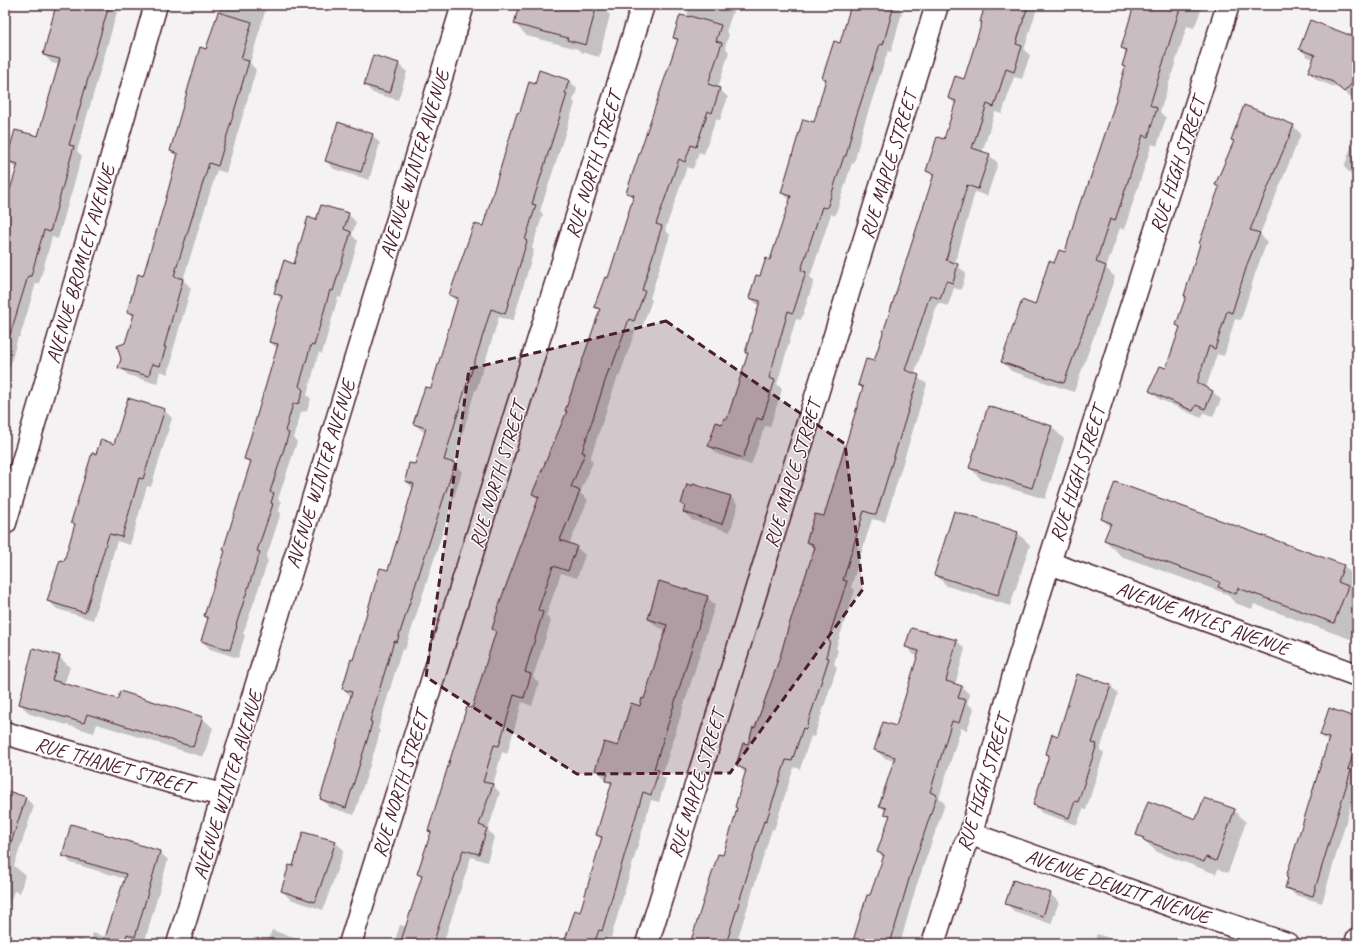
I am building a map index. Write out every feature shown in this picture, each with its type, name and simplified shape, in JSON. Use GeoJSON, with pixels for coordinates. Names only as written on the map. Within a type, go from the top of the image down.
{"type":"FeatureCollection","features":[{"type":"Feature","properties":{"kind":"street","name":"AVENUE BROMLEY AVENUE"},"geometry":{"type":"LineString","coordinates":[[5,523],[156,5]]}},
{"type":"Feature","properties":{"kind":"street","name":"AVENUE WINTER AVENUE"},"geometry":{"type":"LineString","coordinates":[[178,944],[462,5]]}},
{"type":"Feature","properties":{"kind":"street","name":"RUE NORTH STREET"},"geometry":{"type":"LineString","coordinates":[[350,944],[643,5]]}},
{"type":"Feature","properties":{"kind":"street","name":"RUE MAPLE STREET"},"geometry":{"type":"LineString","coordinates":[[647,944],[937,5]]}},
{"type":"Feature","properties":{"kind":"street","name":"RUE HIGH STREET"},"geometry":{"type":"LineString","coordinates":[[933,944],[964,847],[972,834],[1014,675],[1228,5]]}},
{"type":"Feature","properties":{"kind":"street","name":"AVENUE MYLES AVENUE"},"geometry":{"type":"LineString","coordinates":[[1049,563],[1357,675]]}},
{"type":"Feature","properties":{"kind":"street","name":"RUE THANET STREET"},"geometry":{"type":"LineString","coordinates":[[5,733],[178,784],[224,795]]}},
{"type":"Feature","properties":{"kind":"street","name":"AVENUE DEWITT AVENUE"},"geometry":{"type":"LineString","coordinates":[[972,834],[1170,905],[1287,944]]}},
{"type":"Feature","properties":{"kind":"street"},"geometry":{"type":"LineString","coordinates":[[1356,944],[1357,940]]}},
{"type":"Feature","properties":{"kind":"highlighted area"},"geometry":{"type":"Polygon","coordinates":[[[666,321],[845,444],[863,589],[730,773],[577,774],[426,677],[469,369],[666,321]]]}},
{"type":"Feature","properties":{"kind":"building"},"geometry":{"type":"Polygon","coordinates":[[[56,5],[109,5],[69,145],[74,146],[50,232],[44,230],[31,276],[28,276],[10,335],[5,335],[5,206],[18,164],[6,161],[15,130],[38,136],[60,59],[43,55],[56,5]]]}},
{"type":"Feature","properties":{"kind":"building"},"geometry":{"type":"Polygon","coordinates":[[[519,5],[597,5],[586,45],[567,40],[568,38],[514,24],[519,5]]]}},
{"type":"Feature","properties":{"kind":"building"},"geometry":{"type":"Polygon","coordinates":[[[851,5],[894,5],[883,45],[880,44],[854,123],[846,156],[844,156],[827,208],[822,207],[801,270],[806,272],[793,313],[788,311],[769,378],[775,380],[762,420],[757,418],[743,458],[708,446],[716,422],[722,424],[724,418],[727,419],[748,353],[745,353],[760,301],[749,298],[756,275],[760,276],[766,258],[770,260],[791,196],[781,193],[803,119],[814,122],[826,79],[822,78],[834,41],[840,43],[851,5]]]}},
{"type":"Feature","properties":{"kind":"building"},"geometry":{"type":"Polygon","coordinates":[[[985,5],[1028,5],[1016,44],[1022,46],[1014,72],[1006,69],[994,107],[987,104],[972,148],[990,154],[978,189],[967,185],[946,260],[958,264],[953,283],[946,281],[940,299],[930,295],[905,370],[919,375],[876,515],[864,511],[843,580],[847,581],[828,640],[830,641],[826,657],[829,658],[806,729],[803,728],[792,761],[786,760],[766,822],[764,821],[726,944],[690,944],[718,854],[723,855],[734,820],[737,808],[735,807],[746,770],[736,765],[743,743],[748,744],[753,727],[755,728],[780,657],[815,547],[812,546],[813,544],[806,542],[815,514],[824,516],[863,387],[858,385],[866,359],[874,361],[934,174],[926,171],[937,137],[944,139],[956,101],[948,98],[955,76],[964,79],[982,22],[980,22],[985,5]]]}},
{"type":"Feature","properties":{"kind":"building"},"geometry":{"type":"Polygon","coordinates":[[[1134,5],[1181,5],[1150,105],[1157,108],[1148,137],[1143,135],[1115,221],[1110,219],[1096,262],[1106,266],[1064,383],[1001,362],[1022,300],[1035,305],[1049,261],[1054,263],[1059,250],[1065,252],[1082,197],[1084,197],[1112,113],[1125,67],[1122,66],[1127,50],[1121,48],[1134,5]]]}},
{"type":"Feature","properties":{"kind":"building"},"geometry":{"type":"Polygon","coordinates":[[[218,12],[252,22],[241,59],[249,61],[218,166],[209,163],[174,276],[183,279],[160,366],[152,364],[149,376],[118,368],[121,359],[117,346],[125,343],[134,314],[127,312],[138,274],[143,276],[164,205],[178,154],[170,151],[200,47],[206,49],[218,12]]]}},
{"type":"Feature","properties":{"kind":"building"},"geometry":{"type":"Polygon","coordinates":[[[680,15],[690,16],[721,25],[716,41],[722,43],[708,84],[720,88],[712,113],[708,111],[696,147],[691,145],[685,162],[679,159],[656,224],[662,226],[642,290],[645,291],[634,321],[629,319],[611,369],[609,369],[582,452],[585,453],[571,487],[580,491],[560,540],[577,546],[568,571],[553,566],[538,610],[543,612],[525,672],[531,674],[524,698],[514,695],[499,746],[494,745],[483,782],[493,784],[479,825],[487,828],[479,854],[463,850],[433,944],[400,944],[422,876],[417,874],[431,832],[428,831],[453,750],[467,707],[472,708],[496,631],[492,629],[501,599],[539,497],[532,494],[567,411],[565,411],[600,309],[594,307],[605,277],[608,278],[634,195],[626,193],[678,39],[673,38],[680,15]]]}},
{"type":"Feature","properties":{"kind":"building"},"geometry":{"type":"Polygon","coordinates":[[[1310,20],[1357,38],[1357,78],[1344,92],[1333,82],[1308,72],[1315,55],[1299,49],[1310,20]]]}},
{"type":"Feature","properties":{"kind":"building"},"geometry":{"type":"Polygon","coordinates":[[[373,55],[399,63],[390,93],[364,85],[373,55]]]}},
{"type":"Feature","properties":{"kind":"building"},"geometry":{"type":"Polygon","coordinates":[[[539,70],[569,80],[565,93],[567,94],[532,204],[536,205],[505,314],[491,309],[467,383],[444,460],[455,463],[397,642],[394,641],[370,721],[372,722],[369,734],[346,808],[320,799],[352,692],[342,689],[351,659],[353,660],[380,568],[388,570],[414,484],[405,481],[409,463],[415,464],[426,428],[413,424],[425,387],[431,388],[458,298],[449,295],[474,224],[483,226],[517,113],[520,112],[529,82],[535,84],[539,70]]]}},
{"type":"Feature","properties":{"kind":"building"},"geometry":{"type":"Polygon","coordinates":[[[1244,105],[1294,125],[1250,230],[1260,233],[1248,262],[1232,313],[1227,311],[1215,349],[1209,346],[1197,383],[1213,391],[1205,409],[1196,405],[1193,411],[1149,391],[1160,366],[1166,368],[1180,327],[1176,325],[1186,296],[1184,296],[1199,244],[1219,187],[1215,185],[1234,141],[1231,140],[1244,105]]]}},
{"type":"Feature","properties":{"kind":"building"},"geometry":{"type":"Polygon","coordinates":[[[338,122],[373,134],[361,172],[325,161],[338,122]]]}},
{"type":"Feature","properties":{"kind":"building"},"geometry":{"type":"Polygon","coordinates":[[[321,205],[349,213],[344,229],[351,232],[333,291],[330,290],[314,346],[311,345],[299,386],[303,390],[299,403],[293,404],[285,431],[289,433],[270,492],[274,493],[271,503],[273,504],[257,551],[260,552],[236,625],[237,626],[230,650],[201,641],[208,618],[204,616],[225,551],[223,550],[251,461],[244,459],[278,344],[269,342],[282,296],[274,293],[284,260],[294,264],[308,217],[316,220],[321,205]]]}},
{"type":"Feature","properties":{"kind":"building"},"geometry":{"type":"Polygon","coordinates":[[[128,398],[165,409],[143,479],[139,478],[122,537],[109,534],[85,613],[47,601],[60,560],[64,561],[75,524],[71,522],[92,453],[96,454],[101,439],[114,444],[128,398]]]}},
{"type":"Feature","properties":{"kind":"building"},"geometry":{"type":"Polygon","coordinates":[[[988,406],[1052,426],[1032,488],[969,468],[988,406]]]}},
{"type":"Feature","properties":{"kind":"building"},"geometry":{"type":"Polygon","coordinates":[[[1115,482],[1344,565],[1338,582],[1348,586],[1334,623],[1238,588],[1236,594],[1218,587],[1220,582],[1104,540],[1111,523],[1101,519],[1115,482]]]}},
{"type":"Feature","properties":{"kind":"building"},"geometry":{"type":"Polygon","coordinates":[[[687,484],[692,486],[693,484],[731,496],[722,524],[683,512],[685,506],[681,504],[687,484]]]}},
{"type":"Feature","properties":{"kind":"building"},"geometry":{"type":"Polygon","coordinates":[[[954,511],[1018,532],[998,595],[934,575],[954,511]]]}},
{"type":"Feature","properties":{"kind":"building"},"geometry":{"type":"Polygon","coordinates":[[[659,581],[708,596],[654,769],[659,770],[651,795],[643,792],[602,931],[599,930],[594,944],[578,944],[565,940],[575,910],[580,912],[602,837],[596,835],[612,782],[605,781],[608,774],[595,770],[604,742],[618,746],[631,703],[640,706],[642,698],[644,699],[667,625],[648,619],[659,581]]]}},
{"type":"Feature","properties":{"kind":"building"},"geometry":{"type":"Polygon","coordinates":[[[911,628],[957,640],[946,681],[962,686],[958,698],[966,700],[959,723],[952,721],[930,792],[937,795],[909,879],[890,944],[852,944],[867,895],[870,895],[884,855],[877,852],[890,815],[884,814],[886,808],[879,806],[895,757],[874,750],[883,722],[896,726],[919,651],[905,647],[911,628]]]}},
{"type":"Feature","properties":{"kind":"building"},"geometry":{"type":"Polygon","coordinates":[[[33,648],[60,656],[52,680],[118,699],[120,691],[203,717],[193,747],[87,714],[84,723],[19,704],[33,648]]]}},
{"type":"Feature","properties":{"kind":"building"},"geometry":{"type":"Polygon","coordinates":[[[1077,674],[1111,685],[1092,743],[1097,744],[1078,802],[1075,801],[1069,818],[1033,805],[1049,755],[1046,754],[1052,734],[1058,736],[1077,674]]]}},
{"type":"Feature","properties":{"kind":"building"},"geometry":{"type":"Polygon","coordinates":[[[1329,708],[1357,718],[1357,743],[1348,769],[1351,770],[1313,896],[1285,888],[1288,878],[1286,877],[1329,738],[1320,735],[1329,708]]]}},
{"type":"Feature","properties":{"kind":"building"},"geometry":{"type":"Polygon","coordinates":[[[5,790],[26,797],[9,849],[5,848],[5,790]]]}},
{"type":"Feature","properties":{"kind":"building"},"geometry":{"type":"Polygon","coordinates":[[[1204,798],[1235,809],[1216,861],[1206,857],[1204,862],[1143,840],[1144,838],[1136,835],[1148,801],[1196,819],[1204,798]]]}},
{"type":"Feature","properties":{"kind":"building"},"geometry":{"type":"Polygon","coordinates":[[[71,824],[160,851],[135,937],[127,934],[124,944],[103,944],[126,874],[62,856],[71,824]]]}},
{"type":"Feature","properties":{"kind":"building"},"geometry":{"type":"Polygon","coordinates":[[[303,832],[336,841],[315,902],[281,891],[289,865],[293,866],[303,832]]]}},
{"type":"Feature","properties":{"kind":"building"},"geometry":{"type":"Polygon","coordinates":[[[1013,880],[1051,893],[1043,916],[1005,904],[1013,880]]]}}]}
